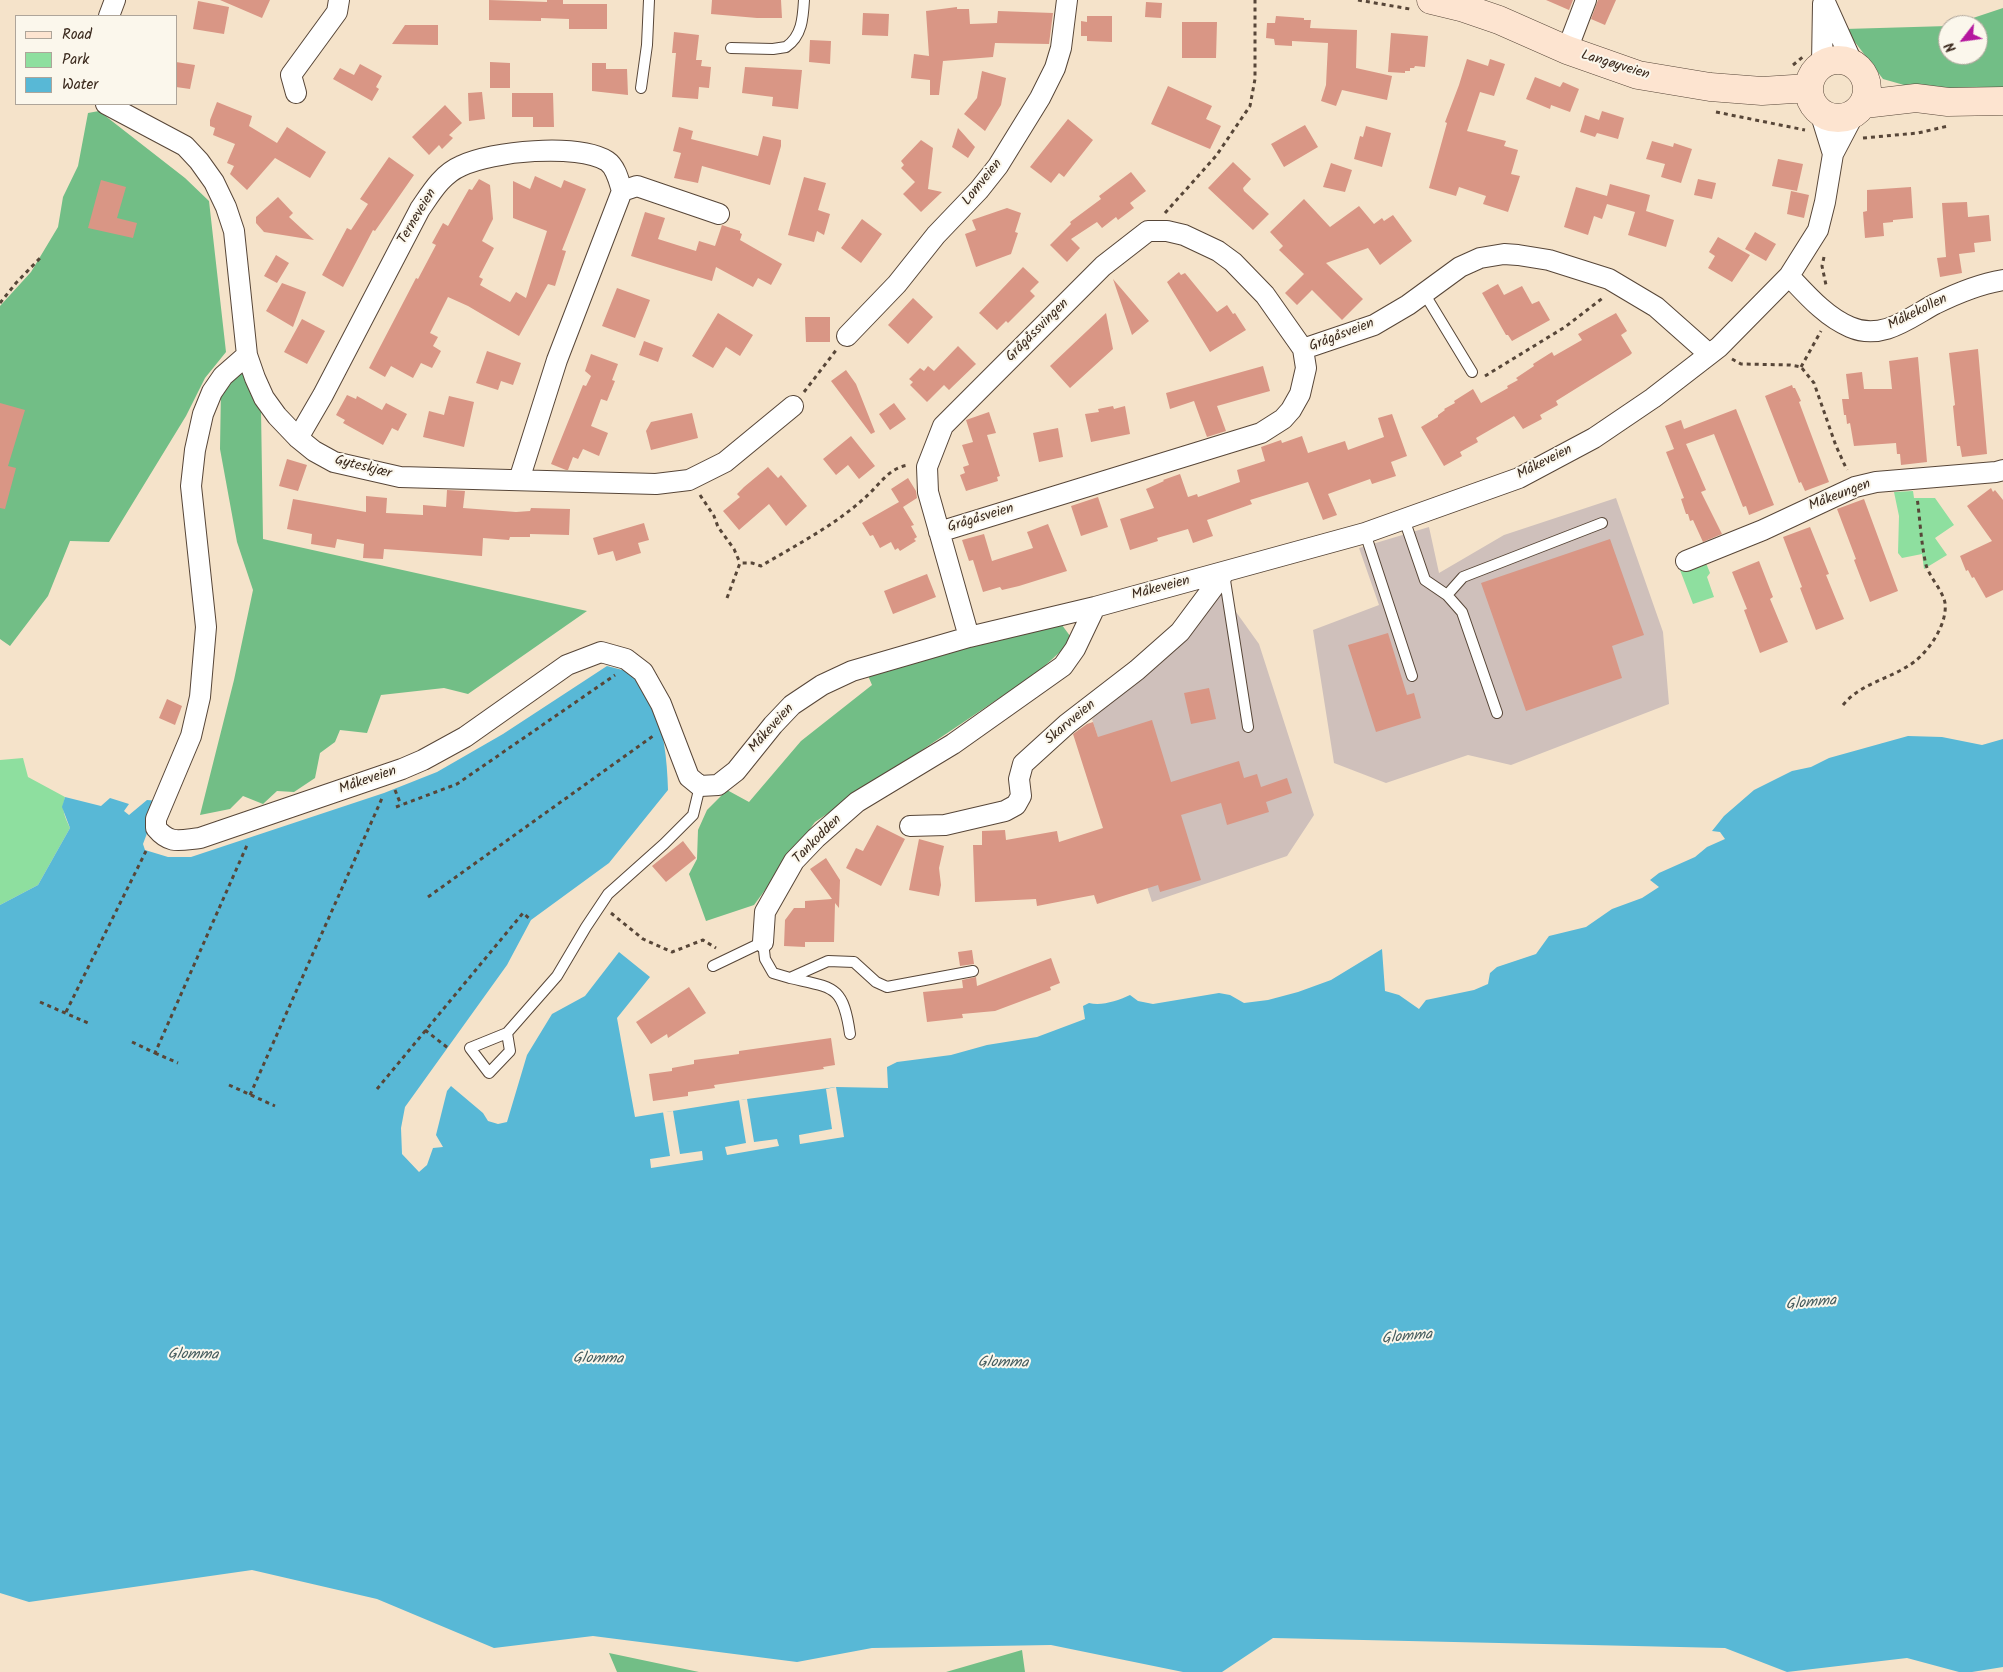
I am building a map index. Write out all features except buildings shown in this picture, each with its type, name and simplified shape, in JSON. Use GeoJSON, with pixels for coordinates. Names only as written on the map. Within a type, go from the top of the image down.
{"type":"FeatureCollection","features":[{"type":"Feature","properties":{"kind":"main road","name":"Langøyveien"},"geometry":{"type":"LineString","coordinates":[[1431,0],[1464,8],[1499,20],[1567,50],[1638,75],[1678,82],[1762,91],[1828,116],[1861,119]]}},
{"type":"Feature","properties":{"kind":"main road"},"geometry":{"type":"LineString","coordinates":[[1811,110],[1810,79],[1815,70],[1814,57],[1831,60],[1842,59],[1916,98],[1948,102],[2003,101]]}},
{"type":"Feature","properties":{"kind":"main road"},"geometry":{"type":"LineString","coordinates":[[1858,68],[1868,83],[1868,94],[1861,119]]}},
{"type":"Feature","properties":{"kind":"main road"},"geometry":{"type":"LineString","coordinates":[[1861,119],[1916,98]]}},
{"type":"Feature","properties":{"kind":"street"},"geometry":{"type":"LineString","coordinates":[[109,15],[115,0]]}},
{"type":"Feature","properties":{"kind":"street"},"geometry":{"type":"LineString","coordinates":[[296,93],[291,75],[337,12],[340,0]]}},
{"type":"Feature","properties":{"kind":"street","name":"Lomveien"},"geometry":{"type":"LineString","coordinates":[[846,336],[902,278],[936,235],[979,190],[998,166],[1040,98],[1055,68],[1061,48],[1066,0]]}},
{"type":"Feature","properties":{"kind":"street"},"geometry":{"type":"LineString","coordinates":[[1567,50],[1586,0]]}},
{"type":"Feature","properties":{"kind":"street"},"geometry":{"type":"LineString","coordinates":[[1814,57],[1824,0]]}},
{"type":"Feature","properties":{"kind":"street"},"geometry":{"type":"LineString","coordinates":[[1824,0],[1858,68]]}},
{"type":"Feature","properties":{"kind":"street","name":"Gyteskjær"},"geometry":{"type":"LineString","coordinates":[[108,105],[185,146],[200,161],[214,182],[226,207],[234,231],[247,355],[255,378],[264,398],[298,438],[314,451],[334,462],[400,477],[656,484],[689,480],[725,462],[793,406]]}},
{"type":"Feature","properties":{"kind":"street","name":"Måkeveien"},"geometry":{"type":"LineString","coordinates":[[1811,110],[1832,154]]}},
{"type":"Feature","properties":{"kind":"street","name":"Måkeveien"},"geometry":{"type":"LineString","coordinates":[[247,355],[223,376],[212,392],[203,414],[194,450],[191,486],[206,627],[204,653],[200,697],[191,736],[156,820],[156,828],[164,837],[176,841],[200,838],[402,769],[465,738],[567,665],[601,652],[626,659],[643,672],[661,704],[689,777],[700,786],[718,784],[736,771],[773,725],[792,705],[822,685],[852,671],[969,637],[1095,607],[1365,533],[1519,478],[1594,438],[1653,398],[1714,351],[1789,276],[1818,230],[1826,202],[1832,154],[1861,119]]}},
{"type":"Feature","properties":{"kind":"street","name":"Terneveien"},"geometry":{"type":"LineString","coordinates":[[298,438],[323,395],[420,209],[434,188],[448,174],[460,166],[476,160],[512,153],[577,151],[608,161],[618,175],[622,191]]}},
{"type":"Feature","properties":{"kind":"street"},"geometry":{"type":"LineString","coordinates":[[519,480],[557,360],[622,191],[637,186],[720,214]]}},
{"type":"Feature","properties":{"kind":"street"},"geometry":{"type":"LineString","coordinates":[[1148,232],[1166,231],[1184,235],[1201,241],[1226,257],[1249,276],[1304,349]]}},
{"type":"Feature","properties":{"kind":"street","name":"Grågåssvingen"},"geometry":{"type":"LineString","coordinates":[[969,637],[928,492],[927,467],[942,426],[1103,266],[1148,232]]}},
{"type":"Feature","properties":{"kind":"street","name":"Grågåsveien"},"geometry":{"type":"LineString","coordinates":[[939,532],[1261,433],[1283,419],[1291,410],[1300,394],[1306,368],[1304,349],[1374,324],[1393,315],[1460,267],[1470,261],[1490,255],[1504,254],[1549,260],[1609,280],[1656,307],[1714,351]]}},
{"type":"Feature","properties":{"kind":"street","name":"Måkekollen"},"geometry":{"type":"LineString","coordinates":[[1789,276],[1830,315],[1851,327],[1875,331],[1890,328],[1906,321],[1966,290],[2003,280]]}},
{"type":"Feature","properties":{"kind":"street","name":"Måkeungen"},"geometry":{"type":"LineString","coordinates":[[1686,561],[1763,530],[1855,487],[1876,482],[2003,470]]}},
{"type":"Feature","properties":{"kind":"street","name":"Skarvveien"},"geometry":{"type":"LineString","coordinates":[[910,826],[945,825],[1005,811],[1016,805],[1021,796],[1019,779],[1023,764],[1067,724],[1137,670],[1180,632],[1224,573]]}},
{"type":"Feature","properties":{"kind":"street","name":"Tankodden"},"geometry":{"type":"LineString","coordinates":[[763,942],[765,912],[794,861],[816,838],[857,802],[953,744],[1063,666],[1075,649],[1095,607]]}},
{"type":"Feature","properties":{"kind":"lane"},"geometry":{"type":"LineString","coordinates":[[641,88],[647,45],[649,0]]}},
{"type":"Feature","properties":{"kind":"lane"},"geometry":{"type":"LineString","coordinates":[[731,48],[773,49],[786,47],[798,34],[802,24],[804,0]]}},
{"type":"Feature","properties":{"kind":"lane"},"geometry":{"type":"LineString","coordinates":[[1424,293],[1472,372]]}},
{"type":"Feature","properties":{"kind":"lane"},"geometry":{"type":"LineString","coordinates":[[1404,519],[1425,580],[1447,595],[1462,612],[1497,713]]}},
{"type":"Feature","properties":{"kind":"lane"},"geometry":{"type":"LineString","coordinates":[[1447,595],[1463,577],[1602,524]]}},
{"type":"Feature","properties":{"kind":"lane"},"geometry":{"type":"LineString","coordinates":[[1365,533],[1412,676]]}},
{"type":"Feature","properties":{"kind":"lane"},"geometry":{"type":"LineString","coordinates":[[1224,573],[1248,727]]}},
{"type":"Feature","properties":{"kind":"lane"},"geometry":{"type":"LineString","coordinates":[[507,1033],[557,976],[608,894],[664,844],[692,815],[700,786]]}},
{"type":"Feature","properties":{"kind":"lane"},"geometry":{"type":"LineString","coordinates":[[713,966],[763,942]]}},
{"type":"Feature","properties":{"kind":"lane","name":"Tankodden"},"geometry":{"type":"LineString","coordinates":[[763,942],[765,959],[773,973],[790,978]]}},
{"type":"Feature","properties":{"kind":"lane"},"geometry":{"type":"LineString","coordinates":[[790,978],[828,961],[854,962],[876,982],[887,987],[973,972]]}},
{"type":"Feature","properties":{"kind":"lane"},"geometry":{"type":"LineString","coordinates":[[790,978],[825,986],[836,992],[846,1008],[850,1034]]}},
{"type":"Feature","properties":{"kind":"path"},"geometry":{"type":"LineString","coordinates":[[1148,232],[1216,156],[1250,106],[1255,79],[1255,0]]}},
{"type":"Feature","properties":{"kind":"path"},"geometry":{"type":"LineString","coordinates":[[1790,68],[1804,56],[1814,57]]}},
{"type":"Feature","properties":{"kind":"path"},"geometry":{"type":"LineString","coordinates":[[1711,111],[1811,110]]}},
{"type":"Feature","properties":{"kind":"path"},"geometry":{"type":"LineString","coordinates":[[1861,119],[1918,133],[1950,125]]}},
{"type":"Feature","properties":{"kind":"path"},"geometry":{"type":"LineString","coordinates":[[0,303],[41,257]]}},
{"type":"Feature","properties":{"kind":"path"},"geometry":{"type":"LineString","coordinates":[[1472,372],[1478,380],[1520,356],[1565,327],[1617,284]]}},
{"type":"Feature","properties":{"kind":"path"},"geometry":{"type":"LineString","coordinates":[[1801,367],[1823,328]]}},
{"type":"Feature","properties":{"kind":"path"},"geometry":{"type":"LineString","coordinates":[[793,406],[846,336]]}},
{"type":"Feature","properties":{"kind":"path"},"geometry":{"type":"LineString","coordinates":[[1714,351],[1741,364],[1801,367],[1814,383],[1836,446],[1855,487]]}},
{"type":"Feature","properties":{"kind":"path"},"geometry":{"type":"LineString","coordinates":[[740,563],[752,563],[761,566],[859,503],[890,471],[910,464]]}},
{"type":"Feature","properties":{"kind":"path"},"geometry":{"type":"LineString","coordinates":[[1843,705],[1849,697],[1860,689],[1910,666],[1934,642],[1944,618],[1945,602],[1928,573],[1915,478]]}},
{"type":"Feature","properties":{"kind":"path"},"geometry":{"type":"LineString","coordinates":[[689,480],[714,516],[718,527],[734,549],[740,563],[727,598]]}},
{"type":"Feature","properties":{"kind":"path"},"geometry":{"type":"LineString","coordinates":[[396,807],[457,784],[621,670]]}},
{"type":"Feature","properties":{"kind":"path"},"geometry":{"type":"LineString","coordinates":[[428,897],[654,735]]}},
{"type":"Feature","properties":{"kind":"path"},"geometry":{"type":"LineString","coordinates":[[394,789],[401,806]]}},
{"type":"Feature","properties":{"kind":"path"},"geometry":{"type":"LineString","coordinates":[[250,1095],[384,793]]}},
{"type":"Feature","properties":{"kind":"path"},"geometry":{"type":"LineString","coordinates":[[155,1053],[250,838]]}},
{"type":"Feature","properties":{"kind":"path"},"geometry":{"type":"LineString","coordinates":[[66,1012],[146,850]]}},
{"type":"Feature","properties":{"kind":"path"},"geometry":{"type":"LineString","coordinates":[[601,904],[643,939],[672,952],[704,940],[731,958]]}},
{"type":"Feature","properties":{"kind":"path"},"geometry":{"type":"LineString","coordinates":[[377,1089],[523,913],[531,920]]}},
{"type":"Feature","properties":{"kind":"path"},"geometry":{"type":"LineString","coordinates":[[40,1002],[88,1023]]}},
{"type":"Feature","properties":{"kind":"path"},"geometry":{"type":"LineString","coordinates":[[425,1030],[448,1048]]}},
{"type":"Feature","properties":{"kind":"path"},"geometry":{"type":"LineString","coordinates":[[132,1042],[178,1063]]}},
{"type":"Feature","properties":{"kind":"path"},"geometry":{"type":"LineString","coordinates":[[229,1085],[275,1106]]}},
{"type":"Feature","properties":{"kind":"shaded area"},"geometry":{"type":"Polygon","coordinates":[[[1616,498],[1663,632],[1669,704],[1511,765],[1468,755],[1386,783],[1334,763],[1313,630],[1379,605],[1359,548],[1429,527],[1439,573],[1504,535],[1616,498]]]}},
{"type":"Feature","properties":{"kind":"shaded area"},"geometry":{"type":"Polygon","coordinates":[[[1221,591],[1259,644],[1314,815],[1287,856],[1152,902],[1092,719],[1182,636],[1221,591]]]}},
{"type":"Feature","properties":{"kind":"green space"},"geometry":{"type":"Polygon","coordinates":[[[2003,8],[2003,93],[1939,95],[1883,79],[1845,29],[1938,26],[1938,65],[1988,65],[1988,15],[1982,15],[2003,8]]]}},
{"type":"Feature","properties":{"kind":"green space"},"geometry":{"type":"Polygon","coordinates":[[[99,111],[185,178],[209,201],[226,352],[205,378],[186,416],[109,542],[70,541],[48,596],[10,646],[0,639],[0,306],[31,272],[58,227],[63,197],[78,166],[88,113],[99,111]]]}},
{"type":"Feature","properties":{"kind":"green space"},"geometry":{"type":"Polygon","coordinates":[[[237,371],[249,377],[261,409],[263,539],[587,611],[468,694],[444,688],[381,695],[367,733],[340,730],[335,742],[320,753],[315,778],[294,792],[277,791],[263,804],[243,796],[230,809],[200,815],[234,680],[253,590],[237,542],[220,449],[221,388],[237,371]]]}},
{"type":"Feature","properties":{"kind":"green space"},"geometry":{"type":"Polygon","coordinates":[[[1913,491],[1914,498],[1935,498],[1954,525],[1935,538],[1947,555],[1924,569],[1922,554],[1902,558],[1898,553],[1899,516],[1894,492],[1913,491]]]}},
{"type":"Feature","properties":{"kind":"green space"},"geometry":{"type":"Polygon","coordinates":[[[1706,563],[1710,573],[1707,577],[1714,597],[1693,604],[1680,570],[1706,563]]]}},
{"type":"Feature","properties":{"kind":"green space"},"geometry":{"type":"Polygon","coordinates":[[[1059,621],[1073,640],[1038,672],[815,822],[754,905],[706,921],[689,874],[697,859],[698,830],[707,810],[727,790],[749,802],[801,741],[872,685],[866,671],[1059,621]]]}},
{"type":"Feature","properties":{"kind":"green space"},"geometry":{"type":"Polygon","coordinates":[[[23,758],[28,777],[65,797],[65,817],[70,828],[38,885],[0,905],[0,760],[23,758]]]}},
{"type":"Feature","properties":{"kind":"green space"},"geometry":{"type":"Polygon","coordinates":[[[1022,1650],[1025,1672],[946,1672],[1022,1650]]]}},
{"type":"Feature","properties":{"kind":"green space"},"geometry":{"type":"Polygon","coordinates":[[[609,1653],[699,1672],[617,1672],[609,1653]]]}},
{"type":"Feature","properties":{"kind":"water","name":"Glomma"},"geometry":{"type":"Polygon","coordinates":[[[607,666],[634,673],[649,696],[662,732],[666,755],[668,790],[609,863],[531,920],[507,965],[405,1107],[401,1128],[402,1154],[419,1172],[427,1165],[433,1148],[443,1147],[436,1135],[447,1091],[451,1086],[483,1113],[488,1121],[498,1124],[507,1122],[527,1055],[552,1014],[585,996],[619,952],[650,977],[617,1018],[635,1117],[836,1087],[888,1088],[887,1067],[897,1062],[951,1055],[987,1045],[1037,1037],[1085,1019],[1083,1006],[1089,1003],[1110,1002],[1130,995],[1138,1001],[1153,1004],[1219,993],[1230,995],[1244,1003],[1268,1000],[1331,980],[1382,949],[1385,991],[1399,995],[1419,1009],[1426,1000],[1474,990],[1488,984],[1490,973],[1497,967],[1536,954],[1549,936],[1586,927],[1612,909],[1642,898],[1659,887],[1650,880],[1659,873],[1695,857],[1707,847],[1725,839],[1720,832],[1712,831],[1724,816],[1754,790],[1792,771],[1811,767],[1829,758],[1908,736],[1942,737],[1982,745],[2003,739],[2003,1667],[1959,1672],[1907,1658],[1787,1672],[1725,1648],[1273,1638],[1222,1672],[1183,1672],[1051,1645],[872,1648],[797,1662],[593,1636],[494,1648],[377,1599],[252,1570],[29,1602],[0,1593],[0,905],[38,885],[70,828],[62,807],[65,797],[101,806],[110,798],[129,804],[124,811],[129,815],[147,800],[159,801],[143,844],[145,850],[168,857],[191,857],[384,793],[437,772],[503,734],[607,666]]]}},
{"type":"Feature","properties":{"kind":"pier"},"geometry":{"type":"Polygon","coordinates":[[[836,1087],[844,1137],[800,1144],[799,1135],[832,1129],[826,1089],[836,1087]]]}},
{"type":"Feature","properties":{"kind":"pier"},"geometry":{"type":"Polygon","coordinates":[[[747,1099],[754,1142],[777,1139],[779,1146],[727,1155],[725,1147],[746,1143],[739,1100],[747,1099]]]}},
{"type":"Feature","properties":{"kind":"pier"},"geometry":{"type":"Polygon","coordinates":[[[673,1111],[680,1154],[702,1151],[703,1160],[651,1168],[650,1159],[670,1156],[663,1112],[673,1111]]]}}]}
